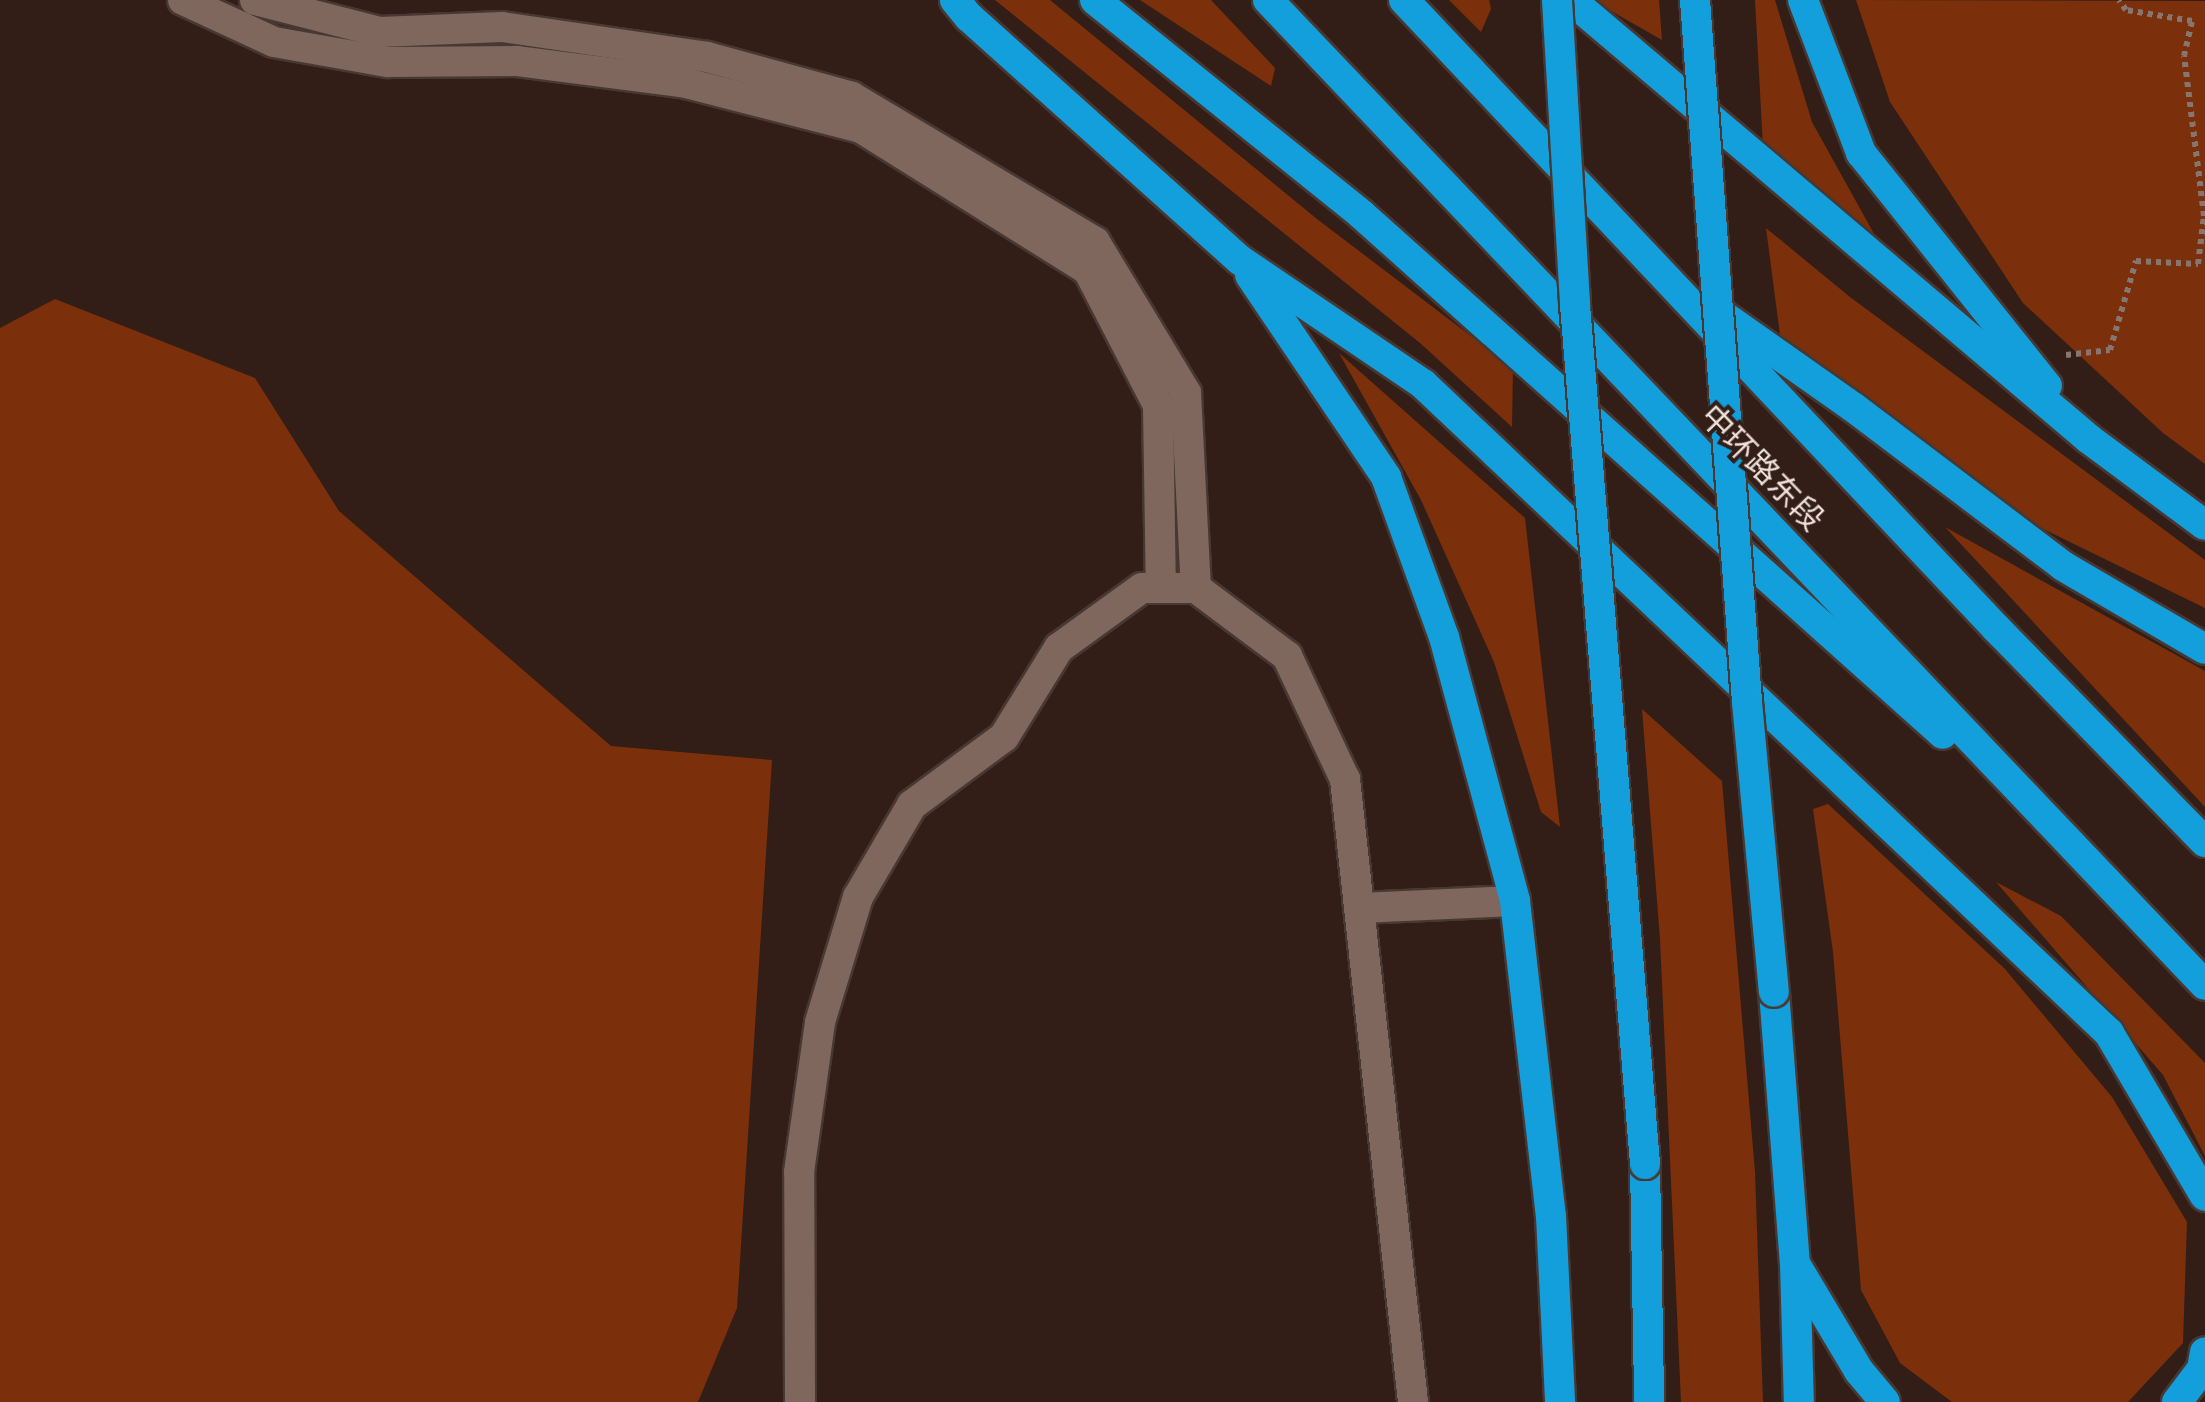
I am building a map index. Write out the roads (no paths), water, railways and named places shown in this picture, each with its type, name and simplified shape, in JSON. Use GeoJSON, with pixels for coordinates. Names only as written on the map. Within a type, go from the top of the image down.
{"type":"FeatureCollection","features":[{"type":"Feature","properties":{"kind":"highway"},"geometry":{"type":"LineString","coordinates":[[955,0],[1240,260],[1423,384],[2109,1034],[2205,1196]]}},
{"type":"Feature","properties":{"kind":"highway"},"geometry":{"type":"LineString","coordinates":[[1095,0],[1361,214],[2110,884]]}},
{"type":"Feature","properties":{"kind":"highway","name":"中环路东段"},"geometry":{"type":"LineString","coordinates":[[1268,0],[2205,985]]}},
{"type":"Feature","properties":{"kind":"highway","name":"中环路东段"},"geometry":{"type":"LineString","coordinates":[[1404,0],[1996,628],[2205,842]]}},
{"type":"Feature","properties":{"kind":"highway"},"geometry":{"type":"LineString","coordinates":[[1557,0],[1575,305],[1644,1164],[1649,1402]]}},
{"type":"Feature","properties":{"kind":"highway"},"geometry":{"type":"LineString","coordinates":[[1571,0],[2089,439],[2205,525]]}},
{"type":"Feature","properties":{"kind":"highway"},"geometry":{"type":"LineString","coordinates":[[1695,0],[1746,702],[1795,1263],[1799,1402]]}},
{"type":"Feature","properties":{"kind":"highway"},"geometry":{"type":"LineString","coordinates":[[1803,0],[1861,154],[2089,439]]}},
{"type":"Feature","properties":{"kind":"highway"},"geometry":{"type":"LineString","coordinates":[[1240,260],[1386,477],[1444,636],[1515,902],[1550,1216],[1560,1402]]}},
{"type":"Feature","properties":{"kind":"highway"},"geometry":{"type":"LineString","coordinates":[[1658,270],[1853,407],[2062,566],[2205,649]]}},
{"type":"Feature","properties":{"kind":"highway"},"geometry":{"type":"LineString","coordinates":[[1795,1263],[1859,1372],[1885,1402]]}},
{"type":"Feature","properties":{"kind":"highway"},"geometry":{"type":"LineString","coordinates":[[2177,1402],[2202,1369],[2205,1352]]}},
{"type":"Feature","properties":{"kind":"street"},"geometry":{"type":"LineString","coordinates":[[183,0],[274,42],[388,62],[516,60],[682,82],[861,128],[1088,270],[1158,405],[1161,588]]}},
{"type":"Feature","properties":{"kind":"street"},"geometry":{"type":"LineString","coordinates":[[254,0],[380,32],[502,27],[707,57],[852,97],[1095,242],[1186,394],[1196,588]]}},
{"type":"Feature","properties":{"kind":"street"},"geometry":{"type":"LineString","coordinates":[[800,1402],[799,1172],[820,1022],[858,897],[912,805],[1004,736],[1059,648],[1142,588],[1196,588],[1288,656],[1345,779],[1413,1402]]}},
{"type":"Feature","properties":{"kind":"street"},"geometry":{"type":"LineString","coordinates":[[1359,908],[1515,902]]}}]}
